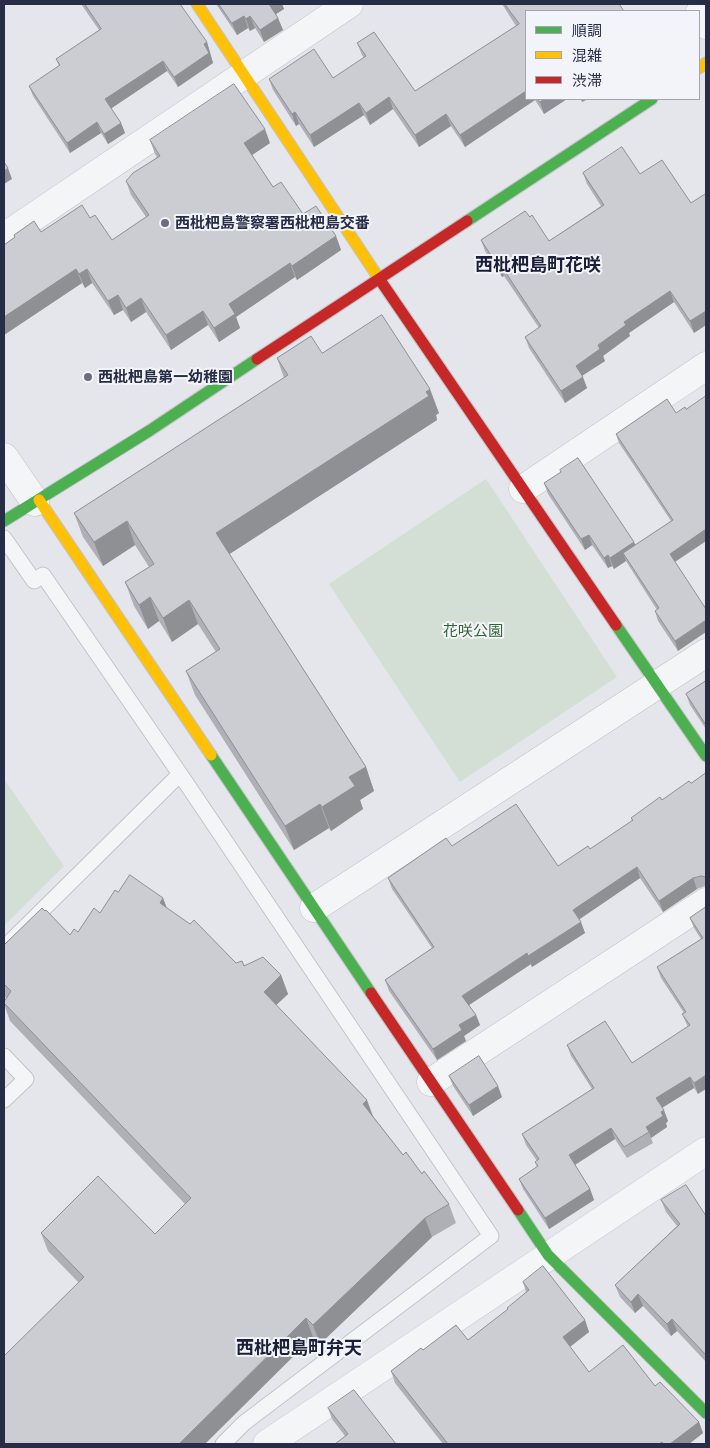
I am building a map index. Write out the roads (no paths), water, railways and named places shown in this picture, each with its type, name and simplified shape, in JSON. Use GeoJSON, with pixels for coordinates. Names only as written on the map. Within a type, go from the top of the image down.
{"type":"FeatureCollection","features":[{"type":"Feature","properties":{"kind":"street"},"geometry":{"type":"LineString","coordinates":[[197,4],[379,279],[706,756]]}},
{"type":"Feature","properties":{"kind":"street"},"geometry":{"type":"LineString","coordinates":[[4,237],[349,4]]}},
{"type":"Feature","properties":{"kind":"street"},"geometry":{"type":"LineString","coordinates":[[4,520],[149,431],[650,100]]}},
{"type":"Feature","properties":{"kind":"street"},"geometry":{"type":"LineString","coordinates":[[523,489],[706,366]]}},
{"type":"Feature","properties":{"kind":"street"},"geometry":{"type":"LineString","coordinates":[[4,457],[37,501],[548,1255],[706,1414]]}},
{"type":"Feature","properties":{"kind":"street"},"geometry":{"type":"LineString","coordinates":[[314,908],[706,653]]}},
{"type":"Feature","properties":{"kind":"street"},"geometry":{"type":"LineString","coordinates":[[431,1082],[706,902]]}},
{"type":"Feature","properties":{"kind":"street"},"geometry":{"type":"LineString","coordinates":[[267,1444],[706,1151]]}},
{"type":"Feature","properties":{"kind":"lane"},"geometry":{"type":"LineString","coordinates":[[4,538],[34,582],[43,575],[180,774],[490,1236],[244,1423],[223,1444]]}},
{"type":"Feature","properties":{"kind":"lane"},"geometry":{"type":"LineString","coordinates":[[4,948],[180,774]]}},
{"type":"Feature","properties":{"kind":"lane"},"geometry":{"type":"LineString","coordinates":[[4,1056],[26,1079],[4,1100]]}},
{"type":"Feature","properties":{"kind":"place","name":"西枇杷島警察署西枇杷島交番"},"geometry":{"type":"Point","coordinates":[165,223]}},
{"type":"Feature","properties":{"kind":"place","name":"西枇杷島第一幼稚園"},"geometry":{"type":"Point","coordinates":[88,377]}},
{"type":"Feature","properties":{"kind":"district","name":"西枇杷島町花咲"},"geometry":{"type":"Point","coordinates":[538,266]}},
{"type":"Feature","properties":{"kind":"district","name":"西枇杷島町弁天"},"geometry":{"type":"Point","coordinates":[299,1349]}},
{"type":"Feature","properties":{"kind":"park label","name":"花咲公園"},"geometry":{"type":"Point","coordinates":[473,631]}}]}
